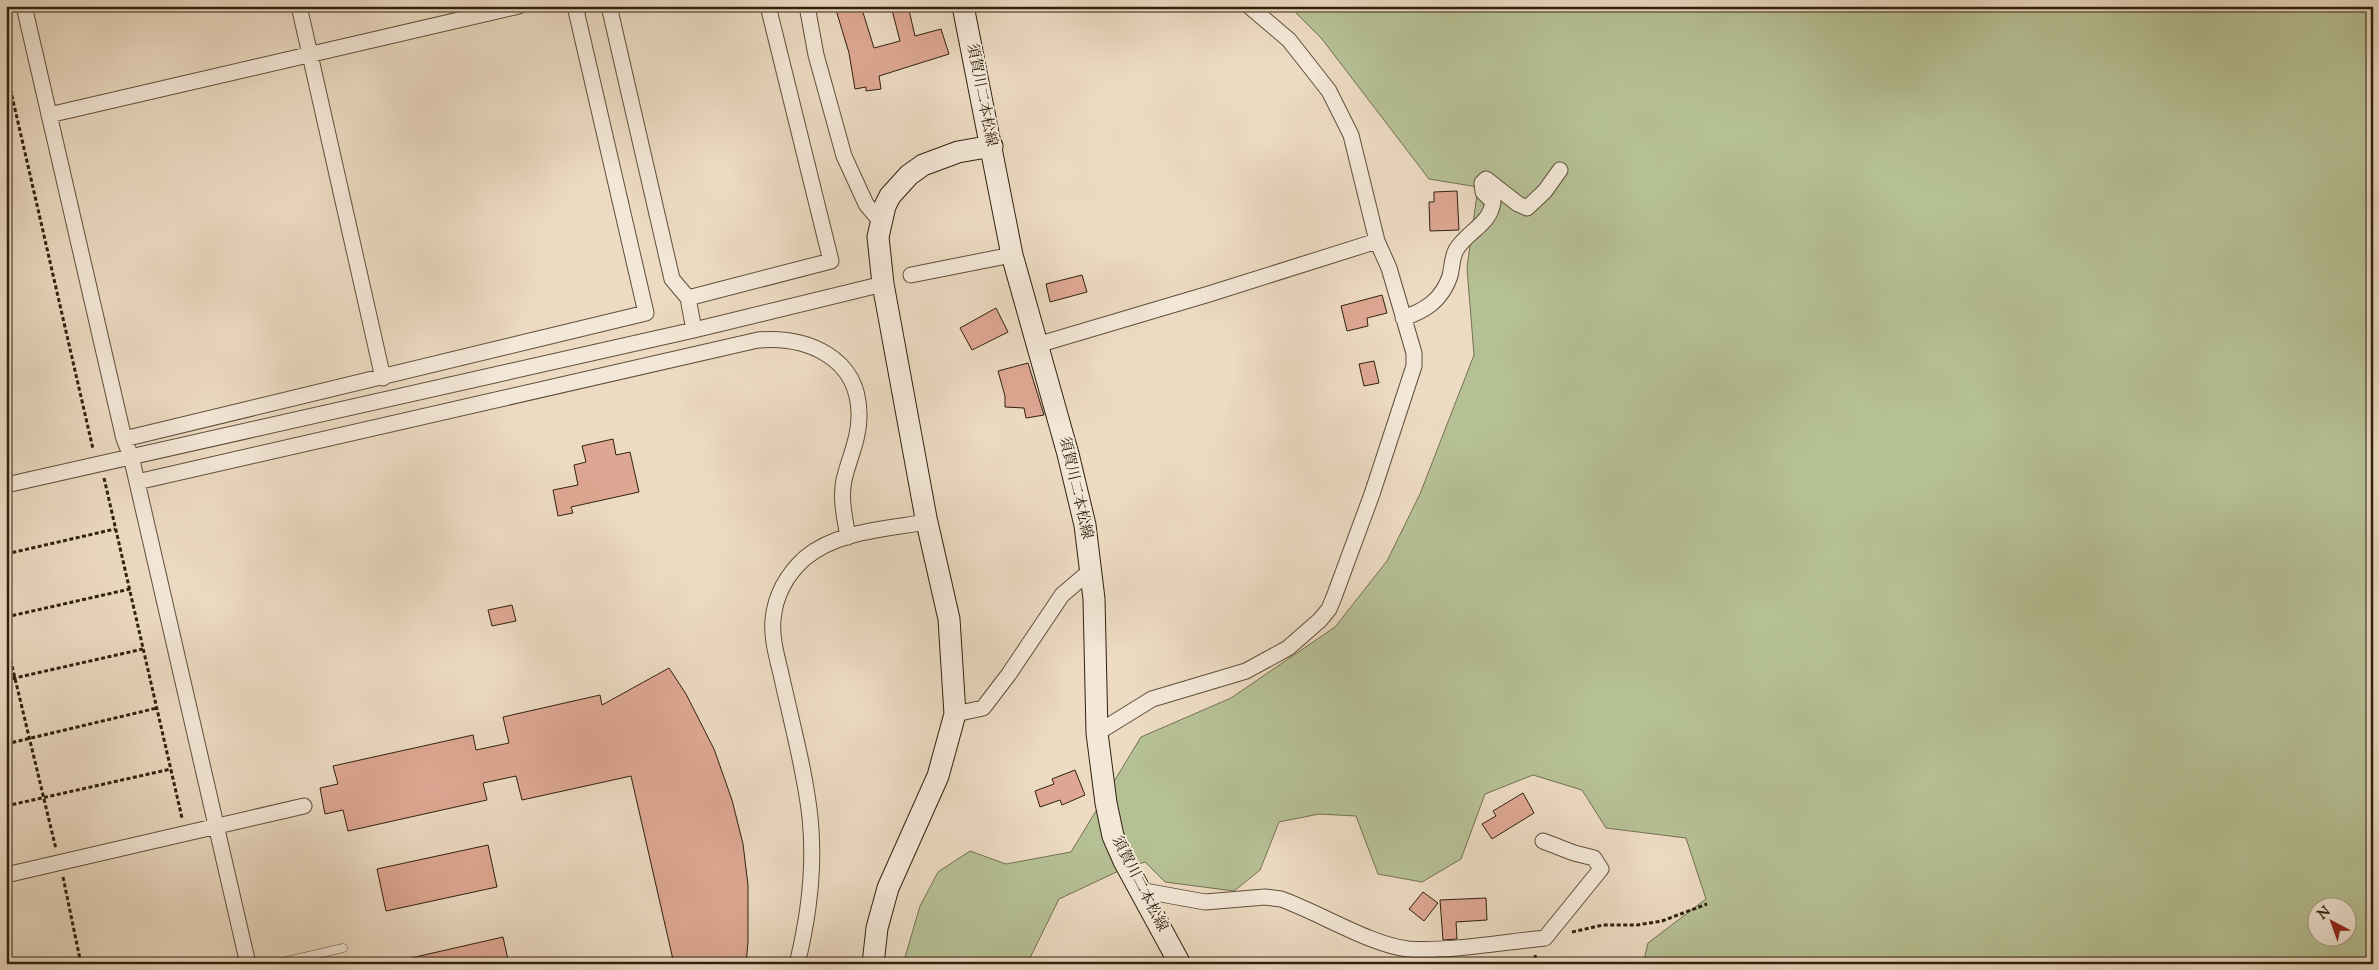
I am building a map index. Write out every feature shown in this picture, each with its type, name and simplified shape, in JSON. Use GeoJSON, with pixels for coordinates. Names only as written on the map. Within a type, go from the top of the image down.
{"type":"FeatureCollection","features":[{"type":"Feature","properties":{"kind":"main road","name":"須賀川二本松線"},"geometry":{"type":"LineString","coordinates":[[963,6],[1012,255],[1068,454],[1085,524],[1094,599],[1097,733],[1102,781],[1113,836],[1139,890],[1180,964]]}},
{"type":"Feature","properties":{"kind":"main road"},"geometry":{"type":"LineString","coordinates":[[873,964],[877,928],[888,888],[938,776],[955,714],[949,620],[927,522],[883,284],[878,237],[885,206],[890,196],[909,175],[923,165],[958,152],[992,146]]}},
{"type":"Feature","properties":{"kind":"street"},"geometry":{"type":"LineString","coordinates":[[24,6],[124,439],[132,456],[248,964]]}},
{"type":"Feature","properties":{"kind":"street"},"geometry":{"type":"LineString","coordinates":[[300,6],[383,378]]}},
{"type":"Feature","properties":{"kind":"street"},"geometry":{"type":"LineString","coordinates":[[49,115],[519,6]]}},
{"type":"Feature","properties":{"kind":"street"},"geometry":{"type":"LineString","coordinates":[[124,439],[646,313],[575,6]]}},
{"type":"Feature","properties":{"kind":"street"},"geometry":{"type":"LineString","coordinates":[[610,6],[672,279],[688,298],[694,330]]}},
{"type":"Feature","properties":{"kind":"street"},"geometry":{"type":"LineString","coordinates":[[688,298],[831,260],[768,6]]}},
{"type":"Feature","properties":{"kind":"street"},"geometry":{"type":"LineString","coordinates":[[806,6],[816,55],[844,156],[866,204],[882,222]]}},
{"type":"Feature","properties":{"kind":"street"},"geometry":{"type":"LineString","coordinates":[[1097,733],[1152,699],[1246,671],[1288,648],[1320,620],[1329,609],[1372,494],[1412,372],[1414,352],[1389,268],[1378,241],[1351,135],[1329,91],[1289,40],[1249,6]]}},
{"type":"Feature","properties":{"kind":"street"},"geometry":{"type":"LineString","coordinates":[[1403,318],[1423,312],[1442,293],[1449,278],[1456,251],[1492,212],[1493,202],[1483,192],[1482,183],[1486,179],[1518,204],[1527,208],[1545,191],[1560,170]]}},
{"type":"Feature","properties":{"kind":"street"},"geometry":{"type":"LineString","coordinates":[[1037,345],[1210,294],[1378,241]]}},
{"type":"Feature","properties":{"kind":"street"},"geometry":{"type":"LineString","coordinates":[[912,275],[1012,255]]}},
{"type":"Feature","properties":{"kind":"street"},"geometry":{"type":"LineString","coordinates":[[6,484],[694,330],[883,284]]}},
{"type":"Feature","properties":{"kind":"street"},"geometry":{"type":"LineString","coordinates":[[137,482],[758,340],[777,338],[792,340],[821,349],[844,371],[851,382],[859,413],[852,457],[843,489],[848,537]]}},
{"type":"Feature","properties":{"kind":"street"},"geometry":{"type":"LineString","coordinates":[[797,964],[806,927],[812,868],[810,819],[799,754],[772,635],[779,595],[784,583],[798,565],[820,548],[848,537],[927,522]]}},
{"type":"Feature","properties":{"kind":"street"},"geometry":{"type":"LineString","coordinates":[[955,714],[983,708],[1009,674],[1062,595],[1090,571]]}},
{"type":"Feature","properties":{"kind":"street"},"geometry":{"type":"LineString","coordinates":[[6,875],[304,806]]}},
{"type":"Feature","properties":{"kind":"street"},"geometry":{"type":"LineString","coordinates":[[1139,890],[1205,902],[1265,897],[1281,898],[1379,941],[1408,949],[1468,947],[1545,938],[1601,869],[1594,858],[1574,853],[1543,841]]}},
{"type":"Feature","properties":{"kind":"lane"},"geometry":{"type":"LineString","coordinates":[[274,964],[343,948]]}},
{"type":"Feature","properties":{"kind":"path"},"geometry":{"type":"LineString","coordinates":[[6,70],[98,464],[116,529],[186,834]]}},
{"type":"Feature","properties":{"kind":"path"},"geometry":{"type":"LineString","coordinates":[[6,554],[116,529]]}},
{"type":"Feature","properties":{"kind":"path"},"geometry":{"type":"LineString","coordinates":[[6,618],[130,589]]}},
{"type":"Feature","properties":{"kind":"path"},"geometry":{"type":"LineString","coordinates":[[6,640],[60,864],[81,964]]}},
{"type":"Feature","properties":{"kind":"path"},"geometry":{"type":"LineString","coordinates":[[6,680],[143,649]]}},
{"type":"Feature","properties":{"kind":"path"},"geometry":{"type":"LineString","coordinates":[[6,744],[157,708]]}},
{"type":"Feature","properties":{"kind":"path"},"geometry":{"type":"LineString","coordinates":[[6,806],[171,769]]}},
{"type":"Feature","properties":{"kind":"path"},"geometry":{"type":"LineString","coordinates":[[1545,938],[1603,925],[1637,925],[1662,921],[1707,904]]}},
{"type":"Feature","properties":{"kind":"green space"},"geometry":{"type":"Polygon","coordinates":[[[1289,6],[2373,6],[2373,964],[1643,964],[1648,943],[1706,899],[1686,838],[1606,828],[1582,790],[1533,775],[1485,794],[1461,859],[1422,882],[1378,874],[1356,816],[1319,814],[1279,822],[1260,870],[1234,891],[1165,882],[1145,862],[1125,868],[1059,899],[1027,964],[903,964],[920,906],[938,872],[970,851],[1006,864],[1071,852],[1141,737],[1231,698],[1335,627],[1387,561],[1420,494],[1474,355],[1467,268],[1478,187],[1429,179],[1322,39],[1289,6]]]}},
{"type":"Feature","properties":{"kind":"building"},"geometry":{"type":"Polygon","coordinates":[[[847,6],[861,6],[874,48],[900,41],[891,6],[908,6],[915,36],[941,29],[949,54],[879,76],[881,89],[866,91],[866,87],[855,89],[849,53],[836,10],[847,6]]]}},
{"type":"Feature","properties":{"kind":"building"},"geometry":{"type":"Polygon","coordinates":[[[1457,191],[1459,230],[1430,231],[1429,202],[1434,202],[1434,192],[1457,191]]]}},
{"type":"Feature","properties":{"kind":"building"},"geometry":{"type":"Polygon","coordinates":[[[1082,275],[1087,292],[1050,302],[1046,284],[1082,275]]]}},
{"type":"Feature","properties":{"kind":"building"},"geometry":{"type":"Polygon","coordinates":[[[1382,295],[1387,313],[1367,318],[1368,326],[1347,331],[1341,306],[1382,295]]]}},
{"type":"Feature","properties":{"kind":"building"},"geometry":{"type":"Polygon","coordinates":[[[996,308],[1008,332],[972,350],[960,328],[996,308]]]}},
{"type":"Feature","properties":{"kind":"building"},"geometry":{"type":"Polygon","coordinates":[[[1374,361],[1379,383],[1364,386],[1359,364],[1374,361]]]}},
{"type":"Feature","properties":{"kind":"building"},"geometry":{"type":"Polygon","coordinates":[[[1028,363],[1044,415],[1026,418],[1024,408],[1005,407],[1005,396],[998,371],[1028,363]]]}},
{"type":"Feature","properties":{"kind":"building"},"geometry":{"type":"Polygon","coordinates":[[[613,439],[616,455],[630,452],[639,492],[571,507],[573,513],[558,516],[553,490],[578,485],[574,465],[586,462],[582,446],[613,439]]]}},
{"type":"Feature","properties":{"kind":"building"},"geometry":{"type":"Polygon","coordinates":[[[512,605],[516,621],[492,626],[488,610],[512,605]]]}},
{"type":"Feature","properties":{"kind":"building"},"geometry":{"type":"Polygon","coordinates":[[[669,668],[686,694],[714,749],[732,800],[743,844],[748,885],[746,964],[674,964],[631,776],[522,800],[516,776],[483,783],[487,800],[348,831],[343,810],[325,814],[320,788],[338,784],[333,766],[473,735],[476,750],[509,743],[503,717],[600,695],[602,705],[669,668]]]}},
{"type":"Feature","properties":{"kind":"building"},"geometry":{"type":"Polygon","coordinates":[[[1075,770],[1085,795],[1062,805],[1060,800],[1040,807],[1035,791],[1054,784],[1052,779],[1075,770]]]}},
{"type":"Feature","properties":{"kind":"building"},"geometry":{"type":"Polygon","coordinates":[[[1523,793],[1534,813],[1492,839],[1482,824],[1496,816],[1493,811],[1523,793]]]}},
{"type":"Feature","properties":{"kind":"building"},"geometry":{"type":"Polygon","coordinates":[[[488,845],[497,887],[386,911],[377,869],[488,845]]]}},
{"type":"Feature","properties":{"kind":"building"},"geometry":{"type":"Polygon","coordinates":[[[1423,892],[1438,903],[1424,921],[1409,909],[1423,892]]]}},
{"type":"Feature","properties":{"kind":"building"},"geometry":{"type":"Polygon","coordinates":[[[1486,898],[1487,920],[1456,922],[1457,939],[1443,940],[1440,900],[1486,898]]]}},
{"type":"Feature","properties":{"kind":"building"},"geometry":{"type":"Polygon","coordinates":[[[503,937],[509,964],[412,964],[411,958],[503,937]]]}}]}
